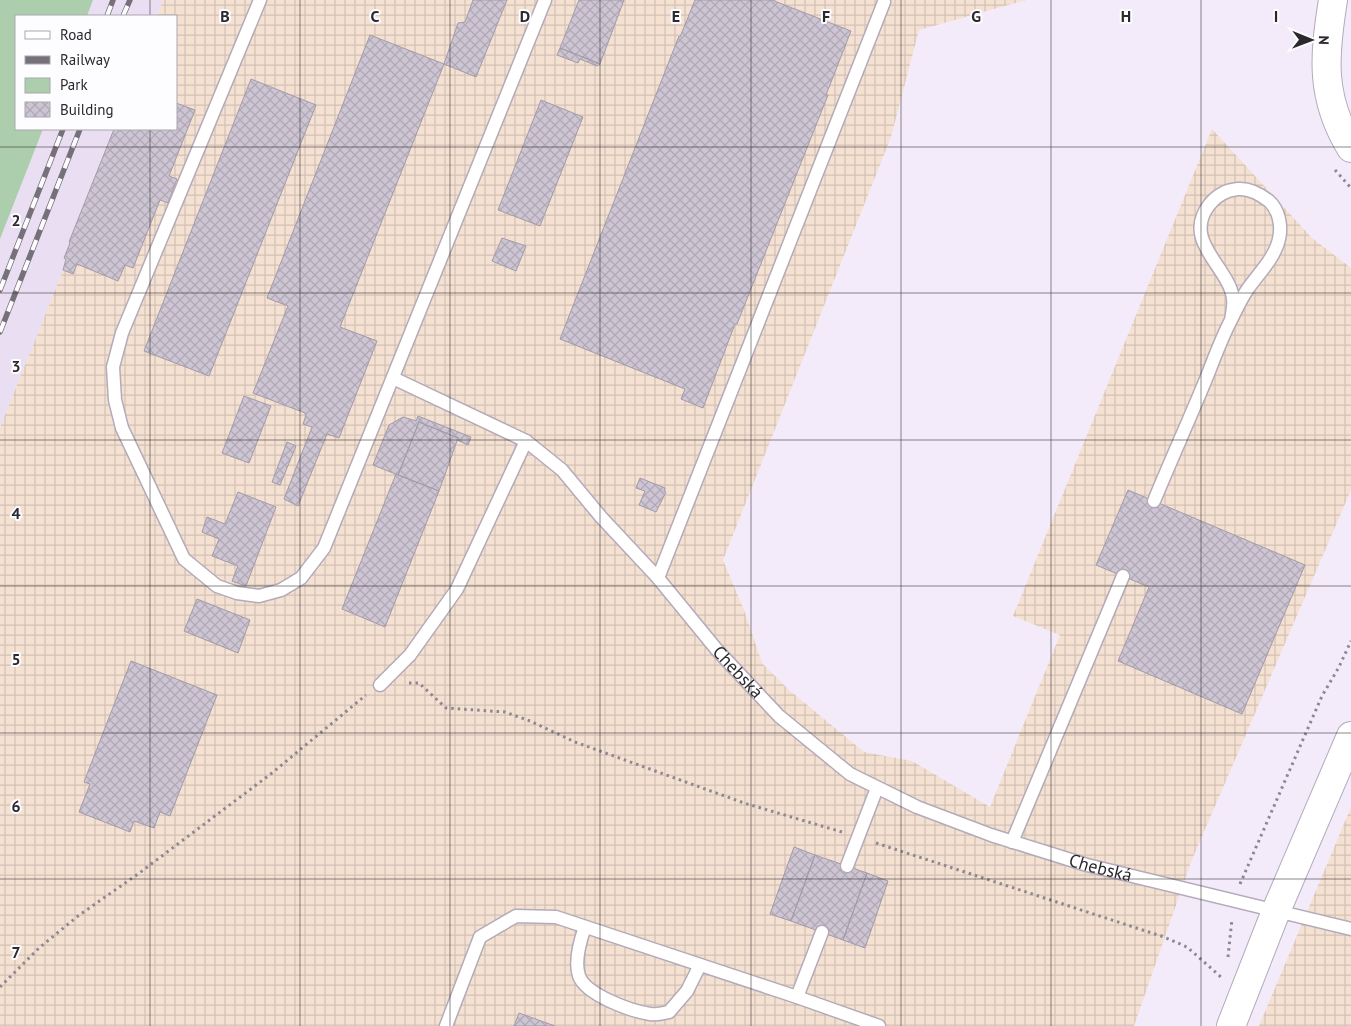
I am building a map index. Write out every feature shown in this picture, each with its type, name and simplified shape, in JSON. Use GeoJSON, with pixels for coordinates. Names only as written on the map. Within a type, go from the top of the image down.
{"type":"FeatureCollection","features":[{"type":"Feature","properties":{"kind":"main road"},"geometry":{"type":"LineString","coordinates":[[1333,0],[1327,35],[1326,66],[1328,94],[1336,120],[1351,148]]}},
{"type":"Feature","properties":{"kind":"main road"},"geometry":{"type":"LineString","coordinates":[[1328,94],[1331,66],[1337,39],[1344,17],[1351,5]]}},
{"type":"Feature","properties":{"kind":"main road"},"geometry":{"type":"LineString","coordinates":[[1231,1026],[1276,911],[1351,736]]}},
{"type":"Feature","properties":{"kind":"lane"},"geometry":{"type":"LineString","coordinates":[[260,0],[122,333],[114,367],[115,400],[122,428],[184,558],[217,586],[237,593],[259,596],[282,590],[301,578],[324,548],[545,0]]}},
{"type":"Feature","properties":{"kind":"lane"},"geometry":{"type":"LineString","coordinates":[[658,578],[884,2]]}},
{"type":"Feature","properties":{"kind":"lane"},"geometry":{"type":"LineString","coordinates":[[1154,501],[1231,320],[1247,291],[1273,254],[1279,241],[1281,227],[1278,214],[1271,203],[1262,195],[1251,190],[1238,189],[1226,192],[1216,198],[1202,218],[1201,232],[1204,246],[1225,277],[1231,291],[1234,302],[1231,320]]}},
{"type":"Feature","properties":{"kind":"lane","name":"Chebská"},"geometry":{"type":"LineString","coordinates":[[393,378],[526,441],[562,470],[601,517],[658,578],[717,650],[779,716],[850,774],[916,807],[1012,842],[1087,865],[1351,929]]}},
{"type":"Feature","properties":{"kind":"lane"},"geometry":{"type":"LineString","coordinates":[[380,685],[410,655],[457,589],[526,441]]}},
{"type":"Feature","properties":{"kind":"lane"},"geometry":{"type":"LineString","coordinates":[[1012,842],[1123,576]]}},
{"type":"Feature","properties":{"kind":"lane"},"geometry":{"type":"LineString","coordinates":[[847,866],[877,788]]}},
{"type":"Feature","properties":{"kind":"lane"},"geometry":{"type":"LineString","coordinates":[[446,1026],[480,936],[516,916],[556,917],[797,996],[879,1026]]}},
{"type":"Feature","properties":{"kind":"lane"},"geometry":{"type":"LineString","coordinates":[[585,927],[577,950],[579,977],[595,994],[622,1006],[652,1015],[669,1012],[687,991],[700,965]]}},
{"type":"Feature","properties":{"kind":"lane"},"geometry":{"type":"LineString","coordinates":[[797,996],[822,932]]}},
{"type":"Feature","properties":{"kind":"path"},"geometry":{"type":"LineString","coordinates":[[1228,962],[1233,900],[1322,696],[1339,667],[1351,641]]}},
{"type":"Feature","properties":{"kind":"path"},"geometry":{"type":"LineString","coordinates":[[0,987],[39,948],[78,916],[138,874],[272,773],[344,712],[380,685],[419,683],[446,708],[505,712],[575,742],[744,803],[859,837],[1164,937],[1186,947],[1226,980]]}},
{"type":"Feature","properties":{"kind":"shaded area"},"geometry":{"type":"Polygon","coordinates":[[[93,0],[163,0],[157,15],[87,15],[93,0]]]}},
{"type":"Feature","properties":{"kind":"shaded area"},"geometry":{"type":"Polygon","coordinates":[[[163,0],[1026,0],[919,30],[891,137],[723,560],[744,610],[762,663],[789,690],[864,752],[912,761],[990,807],[1060,635],[1013,616],[1212,129],[1312,238],[1351,268],[1351,490],[1191,862],[1134,1026],[0,1026],[0,427],[63,270],[69,242],[114,130],[178,130],[178,15],[157,15],[163,0]]]}},
{"type":"Feature","properties":{"kind":"shaded area"},"geometry":{"type":"Polygon","coordinates":[[[43,130],[113,130],[69,242],[63,270],[0,427],[0,239],[43,130]]]}},
{"type":"Feature","properties":{"kind":"shaded area"},"geometry":{"type":"Polygon","coordinates":[[[1351,807],[1351,1026],[1259,1026],[1351,807]]]}},
{"type":"Feature","properties":{"kind":"green space"},"geometry":{"type":"Polygon","coordinates":[[[0,0],[93,0],[87,15],[15,15],[15,130],[43,130],[0,239],[0,0]]]}},
{"type":"Feature","properties":{"kind":"building"},"geometry":{"type":"Polygon","coordinates":[[[473,0],[507,0],[476,77],[444,64],[458,23],[465,22],[473,0]]]}},
{"type":"Feature","properties":{"kind":"building"},"geometry":{"type":"Polygon","coordinates":[[[579,0],[624,0],[600,64],[560,48],[579,0]]]}},
{"type":"Feature","properties":{"kind":"building"},"geometry":{"type":"Polygon","coordinates":[[[695,0],[772,0],[851,31],[826,95],[828,95],[703,408],[681,399],[685,389],[560,339],[679,36],[695,0]]]}},
{"type":"Feature","properties":{"kind":"building"},"geometry":{"type":"Polygon","coordinates":[[[370,35],[444,64],[340,327],[377,341],[339,438],[327,434],[298,506],[284,499],[312,427],[303,424],[306,416],[305,413],[253,393],[288,306],[267,298],[370,35]]]}},
{"type":"Feature","properties":{"kind":"building"},"geometry":{"type":"Polygon","coordinates":[[[560,48],[600,64],[597,66],[580,59],[578,63],[557,55],[560,48]]]}},
{"type":"Feature","properties":{"kind":"building"},"geometry":{"type":"Polygon","coordinates":[[[251,79],[316,105],[209,376],[144,351],[251,79]]]}},
{"type":"Feature","properties":{"kind":"building"},"geometry":{"type":"Polygon","coordinates":[[[541,100],[583,117],[540,226],[498,210],[541,100]]]}},
{"type":"Feature","properties":{"kind":"building"},"geometry":{"type":"Polygon","coordinates":[[[178,104],[195,110],[169,176],[177,179],[168,203],[160,200],[133,268],[125,265],[118,281],[77,264],[73,274],[63,270],[66,259],[64,258],[114,130],[178,130],[178,104]]]}},
{"type":"Feature","properties":{"kind":"building"},"geometry":{"type":"Polygon","coordinates":[[[502,238],[526,246],[516,271],[492,261],[502,238]]]}},
{"type":"Feature","properties":{"kind":"building"},"geometry":{"type":"Polygon","coordinates":[[[244,396],[271,406],[249,463],[222,453],[244,396]]]}},
{"type":"Feature","properties":{"kind":"building"},"geometry":{"type":"Polygon","coordinates":[[[418,416],[471,437],[468,445],[457,440],[458,438],[419,422],[398,475],[373,465],[389,425],[403,417],[416,421],[418,416]]]}},
{"type":"Feature","properties":{"kind":"building"},"geometry":{"type":"Polygon","coordinates":[[[419,422],[458,438],[439,491],[398,475],[419,422]]]}},
{"type":"Feature","properties":{"kind":"building"},"geometry":{"type":"Polygon","coordinates":[[[287,442],[296,446],[280,485],[272,482],[287,442]]]}},
{"type":"Feature","properties":{"kind":"building"},"geometry":{"type":"Polygon","coordinates":[[[396,474],[439,491],[385,627],[342,609],[396,474]]]}},
{"type":"Feature","properties":{"kind":"building"},"geometry":{"type":"Polygon","coordinates":[[[640,478],[665,488],[664,491],[666,492],[656,512],[639,505],[645,491],[636,488],[640,478]]]}},
{"type":"Feature","properties":{"kind":"building"},"geometry":{"type":"Polygon","coordinates":[[[1128,490],[1305,565],[1242,714],[1118,661],[1149,587],[1096,565],[1128,490]]]}},
{"type":"Feature","properties":{"kind":"building"},"geometry":{"type":"Polygon","coordinates":[[[238,492],[276,507],[246,586],[232,581],[238,566],[212,556],[219,539],[202,532],[207,517],[225,524],[238,492]]]}},
{"type":"Feature","properties":{"kind":"building"},"geometry":{"type":"Polygon","coordinates":[[[197,599],[250,620],[238,653],[184,631],[197,599]]]}},
{"type":"Feature","properties":{"kind":"building"},"geometry":{"type":"Polygon","coordinates":[[[131,661],[217,695],[170,816],[160,812],[154,828],[134,821],[130,832],[79,812],[90,784],[84,782],[131,661]]]}},
{"type":"Feature","properties":{"kind":"building"},"geometry":{"type":"Polygon","coordinates":[[[794,847],[815,855],[791,921],[770,914],[794,847]]]}},
{"type":"Feature","properties":{"kind":"building"},"geometry":{"type":"Polygon","coordinates":[[[815,855],[867,873],[843,940],[791,921],[815,855]]]}},
{"type":"Feature","properties":{"kind":"building"},"geometry":{"type":"Polygon","coordinates":[[[867,873],[888,881],[865,948],[843,940],[867,873]]]}},
{"type":"Feature","properties":{"kind":"building"},"geometry":{"type":"Polygon","coordinates":[[[519,1013],[555,1026],[514,1026],[519,1013]]]}},
{"type":"Feature","properties":{"kind":"railway"},"geometry":{"type":"LineString","coordinates":[[107,15],[113,0]]}},
{"type":"Feature","properties":{"kind":"railway"},"geometry":{"type":"LineString","coordinates":[[123,15],[130,0]]}},
{"type":"Feature","properties":{"kind":"railway"},"geometry":{"type":"LineString","coordinates":[[0,290],[63,130]]}},
{"type":"Feature","properties":{"kind":"railway"},"geometry":{"type":"LineString","coordinates":[[0,332],[80,130]]}}]}
